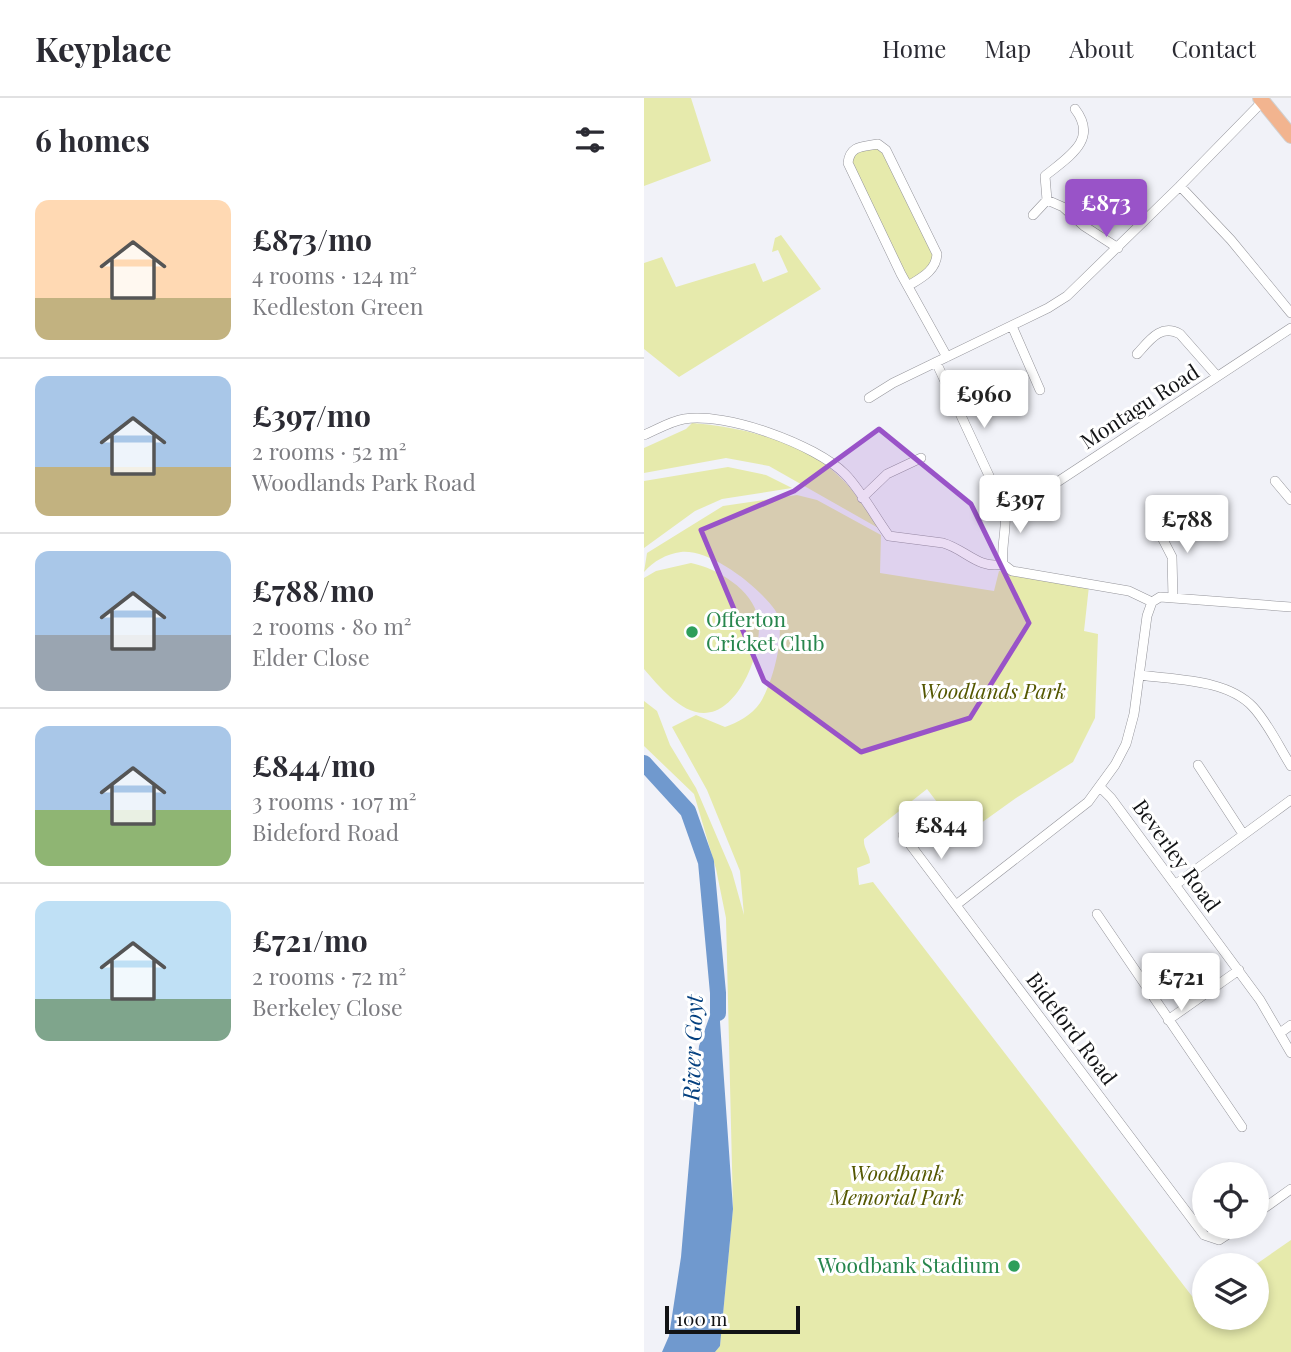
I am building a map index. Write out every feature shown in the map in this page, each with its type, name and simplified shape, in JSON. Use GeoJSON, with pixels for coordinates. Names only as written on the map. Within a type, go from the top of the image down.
{"type":"FeatureCollection","features":[{"type":"Feature","properties":{"kind":"main road"},"geometry":{"type":"LineString","coordinates":[[1261,99],[1291,136]]}},
{"type":"Feature","properties":{"kind":"street"},"geometry":{"type":"LineString","coordinates":[[869,398],[1067,296],[1180,186],[1261,99]]}},
{"type":"Feature","properties":{"kind":"street"},"geometry":{"type":"LineString","coordinates":[[1033,215],[1047,200],[1045,176],[1082,143],[1085,131],[1082,118],[1075,109]]}},
{"type":"Feature","properties":{"kind":"street"},"geometry":{"type":"LineString","coordinates":[[908,286],[933,268],[937,254],[886,150],[878,144],[854,148],[848,163],[908,286],[947,357]]}},
{"type":"Feature","properties":{"kind":"street"},"geometry":{"type":"LineString","coordinates":[[1180,186],[1231,240],[1291,313]]}},
{"type":"Feature","properties":{"kind":"street"},"geometry":{"type":"LineString","coordinates":[[1047,200],[1063,207],[1084,226],[1118,248]]}},
{"type":"Feature","properties":{"kind":"street"},"geometry":{"type":"LineString","coordinates":[[1012,326],[1040,390]]}},
{"type":"Feature","properties":{"kind":"street","name":"Montagu Road"},"geometry":{"type":"LineString","coordinates":[[1005,510],[1030,500],[1291,328]]}},
{"type":"Feature","properties":{"kind":"street"},"geometry":{"type":"LineString","coordinates":[[1137,354],[1157,334],[1174,331],[1180,334],[1217,376]]}},
{"type":"Feature","properties":{"kind":"street"},"geometry":{"type":"LineString","coordinates":[[936,362],[1005,510],[1007,527],[1003,564]]}},
{"type":"Feature","properties":{"kind":"street"},"geometry":{"type":"LineString","coordinates":[[644,435],[684,419],[713,419],[771,433],[811,450],[845,474],[889,536],[952,545],[981,564],[1003,564],[1012,571],[1129,592],[1152,602]]}},
{"type":"Feature","properties":{"kind":"street"},"geometry":{"type":"LineString","coordinates":[[862,498],[887,474],[921,458]]}},
{"type":"Feature","properties":{"kind":"street"},"geometry":{"type":"LineString","coordinates":[[1275,481],[1291,500]]}},
{"type":"Feature","properties":{"kind":"street"},"geometry":{"type":"LineString","coordinates":[[1155,524],[1172,557],[1173,598]]}},
{"type":"Feature","properties":{"kind":"street"},"geometry":{"type":"LineString","coordinates":[[956,905],[1088,802],[1100,787],[1126,744],[1140,675],[1147,617],[1152,602],[1160,597],[1291,607]]}},
{"type":"Feature","properties":{"kind":"street"},"geometry":{"type":"LineString","coordinates":[[1140,675],[1209,685],[1243,697],[1255,708],[1291,766]]}},
{"type":"Feature","properties":{"kind":"street"},"geometry":{"type":"LineString","coordinates":[[1198,765],[1243,834]]}},
{"type":"Feature","properties":{"kind":"street","name":"Beverley Road"},"geometry":{"type":"LineString","coordinates":[[1100,787],[1111,798],[1239,970],[1291,1053]]}},
{"type":"Feature","properties":{"kind":"street"},"geometry":{"type":"LineString","coordinates":[[1175,885],[1291,800]]}},
{"type":"Feature","properties":{"kind":"street","name":"Bideford Road"},"geometry":{"type":"LineString","coordinates":[[903,835],[1192,1220]]}},
{"type":"Feature","properties":{"kind":"street"},"geometry":{"type":"LineString","coordinates":[[1097,914],[1242,1127]]}},
{"type":"Feature","properties":{"kind":"street"},"geometry":{"type":"LineString","coordinates":[[1168,1020],[1239,970]]}},
{"type":"Feature","properties":{"kind":"street"},"geometry":{"type":"LineString","coordinates":[[1280,1033],[1291,1025]]}},
{"type":"Feature","properties":{"kind":"street"},"geometry":{"type":"LineString","coordinates":[[1269,1205],[1291,1189]]}},
{"type":"Feature","properties":{"kind":"highlighted area"},"geometry":{"type":"Polygon","coordinates":[[[879,429],[971,504],[1029,623],[970,718],[861,752],[764,681],[701,530],[794,491],[879,429]]]}},
{"type":"Feature","properties":{"kind":"green space"},"geometry":{"type":"Polygon","coordinates":[[[644,98],[691,98],[711,161],[644,186],[644,98]]]}},
{"type":"Feature","properties":{"kind":"green space"},"geometry":{"type":"Polygon","coordinates":[[[882,145],[936,263],[908,286],[848,158],[851,151],[882,145]]]}},
{"type":"Feature","properties":{"kind":"green space"},"geometry":{"type":"Polygon","coordinates":[[[781,235],[821,289],[679,377],[644,349],[644,263],[662,257],[676,287],[755,263],[763,282],[788,272],[778,250],[772,252],[775,238],[781,235]]]}},
{"type":"Feature","properties":{"kind":"green space"},"geometry":{"type":"Polygon","coordinates":[[[692,423],[751,432],[809,454],[841,478],[880,529],[769,466],[726,458],[644,473],[644,448],[686,429],[692,423]]]}},
{"type":"Feature","properties":{"kind":"green space"},"geometry":{"type":"Polygon","coordinates":[[[728,467],[766,475],[792,488],[722,499],[695,511],[644,548],[644,481],[728,467]]]}},
{"type":"Feature","properties":{"kind":"green space"},"geometry":{"type":"Polygon","coordinates":[[[797,495],[817,500],[881,535],[880,573],[994,591],[999,571],[1089,586],[1084,631],[1098,634],[1095,718],[1073,762],[963,836],[927,789],[864,839],[870,863],[857,868],[859,885],[873,882],[1192,1296],[1192,1330],[1269,1330],[1269,1255],[1291,1240],[1291,1352],[715,1352],[720,1346],[733,1208],[726,918],[716,869],[694,794],[644,746],[644,701],[657,711],[670,745],[696,788],[732,872],[744,915],[740,871],[707,790],[672,727],[696,715],[725,727],[753,711],[765,695],[777,657],[779,619],[775,610],[758,591],[733,571],[706,557],[693,553],[676,553],[661,559],[644,572],[647,553],[723,506],[797,495]]]}},
{"type":"Feature","properties":{"kind":"green space"},"geometry":{"type":"Polygon","coordinates":[[[691,563],[712,570],[732,582],[749,598],[758,618],[757,646],[747,677],[728,702],[717,710],[704,713],[695,712],[678,703],[644,669],[644,578],[656,571],[691,563]]]}},
{"type":"Feature","properties":{"kind":"water"},"geometry":{"type":"Polygon","coordinates":[[[718,993],[733,1209],[720,1346],[715,1352],[662,1352],[669,1336],[681,1257],[699,1046],[718,993]]]}},
{"type":"Feature","properties":{"kind":"waterway","name":"River Goyt"},"geometry":{"type":"LineString","coordinates":[[644,763],[688,811],[706,862],[718,1013]]}},
{"type":"Feature","properties":{"kind":"place","name":"Offerton Cricket Club"},"geometry":{"type":"Point","coordinates":[692,632]}},
{"type":"Feature","properties":{"kind":"place","name":"Woodbank Stadium"},"geometry":{"type":"Point","coordinates":[1014,1266]}},
{"type":"Feature","properties":{"kind":"park label","name":"Woodlands Park"},"geometry":{"type":"Point","coordinates":[993,692]}},
{"type":"Feature","properties":{"kind":"park label","name":"Woodbank Memorial Park"},"geometry":{"type":"Point","coordinates":[897,1186]}}]}
